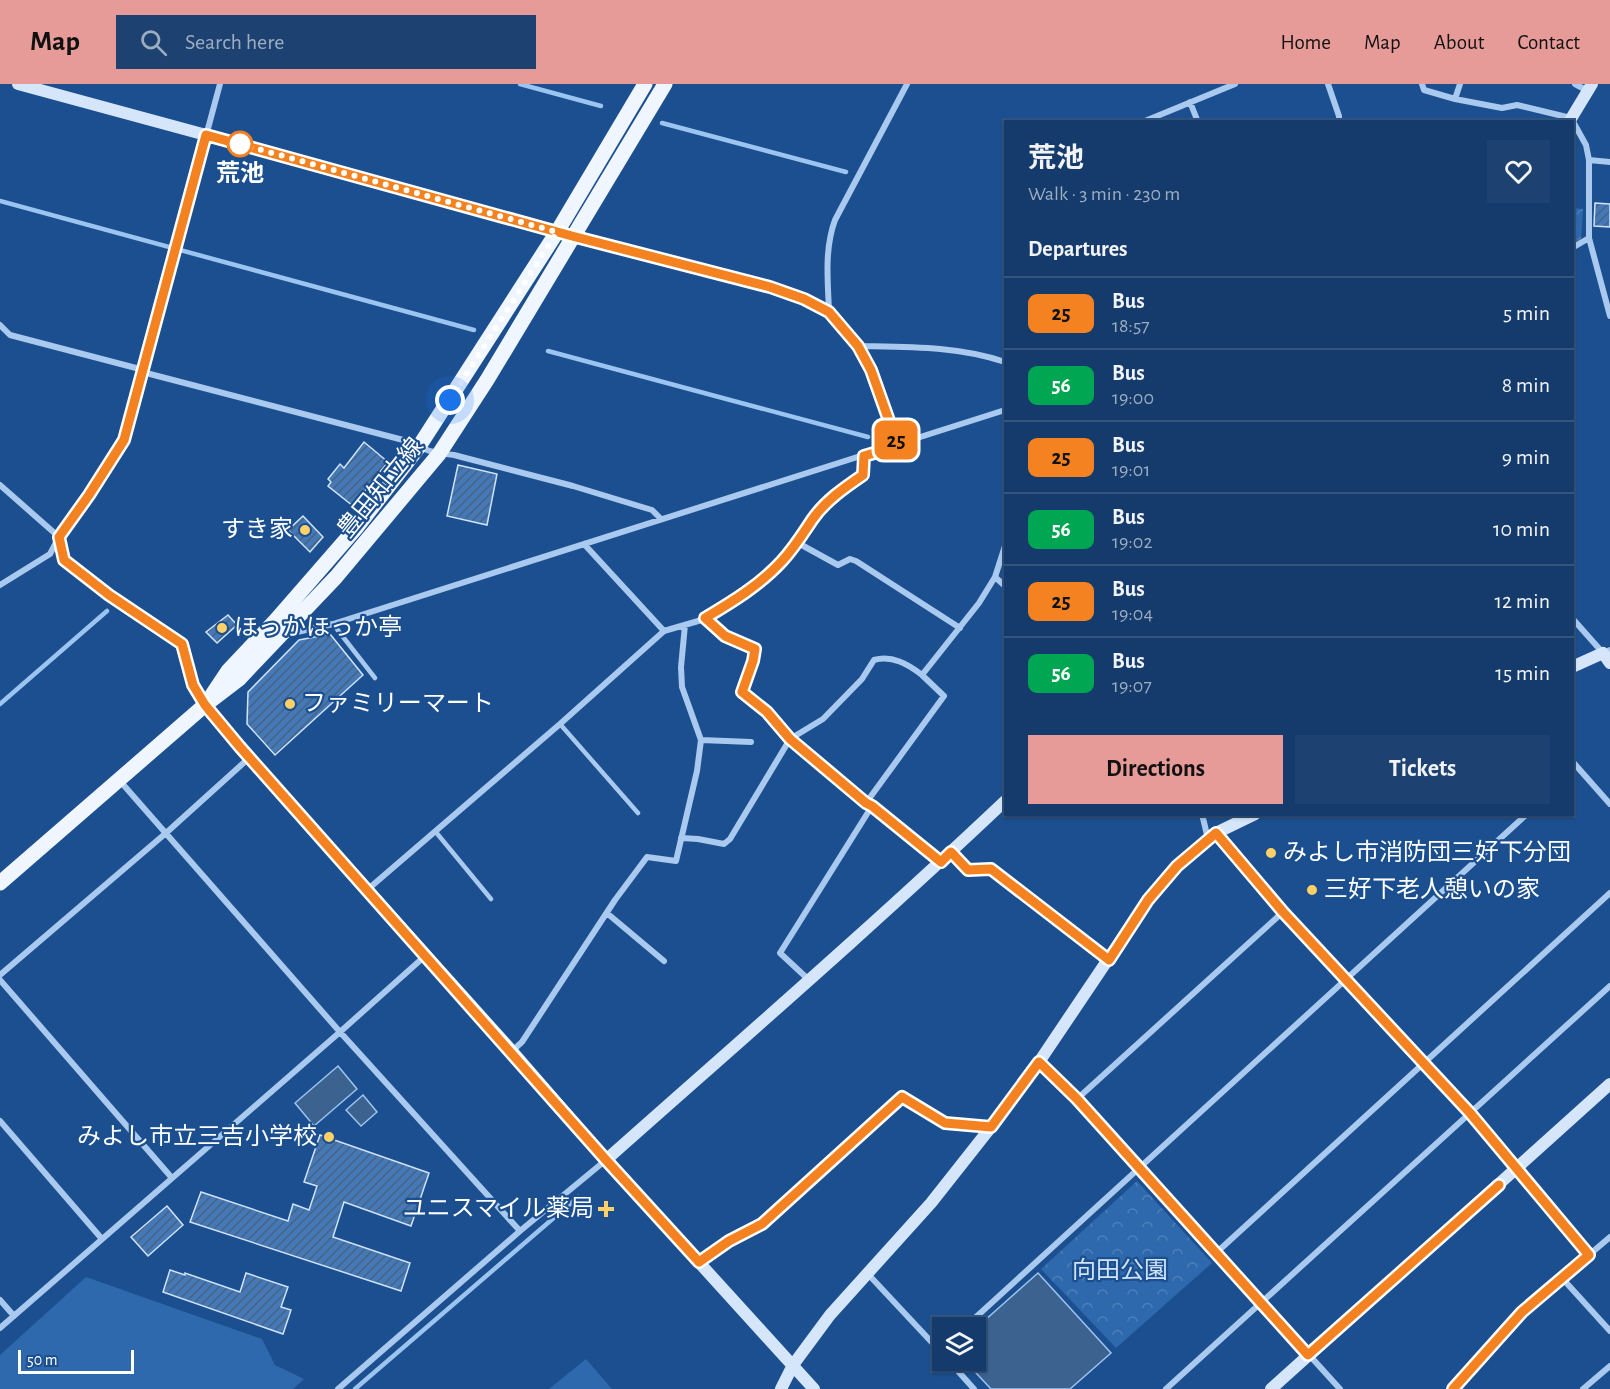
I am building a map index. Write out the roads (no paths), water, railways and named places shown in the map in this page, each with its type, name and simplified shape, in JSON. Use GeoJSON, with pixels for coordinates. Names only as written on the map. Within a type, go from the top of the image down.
{"type":"FeatureCollection","features":[{"type":"Feature","properties":{"kind":"main road","name":"豊田知立線"},"geometry":{"type":"LineString","coordinates":[[205,705],[228,671],[357,527],[418,448],[557,232],[645,84]]}},
{"type":"Feature","properties":{"kind":"main road","name":"豊田知立線"},"geometry":{"type":"LineString","coordinates":[[0,883],[205,705],[239,679],[336,577],[439,454],[487,380],[665,84]]}},
{"type":"Feature","properties":{"kind":"street"},"geometry":{"type":"LineString","coordinates":[[18,84],[557,232],[770,287],[804,299],[829,312],[858,346],[871,370],[898,446]]}},
{"type":"Feature","properties":{"kind":"street"},"geometry":{"type":"LineString","coordinates":[[0,585],[50,554],[124,440],[220,84]]}},
{"type":"Feature","properties":{"kind":"street"},"geometry":{"type":"LineString","coordinates":[[829,312],[829,235],[907,84]]}},
{"type":"Feature","properties":{"kind":"street"},"geometry":{"type":"LineString","coordinates":[[1150,120],[1236,84]]}},
{"type":"Feature","properties":{"kind":"street"},"geometry":{"type":"LineString","coordinates":[[1328,84],[1339,120]]}},
{"type":"Feature","properties":{"kind":"street"},"geometry":{"type":"LineString","coordinates":[[1422,84],[1424,90],[1455,99],[1502,108],[1517,105],[1570,120],[1590,87],[1575,84]]}},
{"type":"Feature","properties":{"kind":"street"},"geometry":{"type":"LineString","coordinates":[[1455,99],[1460,84]]}},
{"type":"Feature","properties":{"kind":"street"},"geometry":{"type":"LineString","coordinates":[[1190,102],[1197,120]]}},
{"type":"Feature","properties":{"kind":"street"},"geometry":{"type":"LineString","coordinates":[[1574,126],[1586,145],[1589,160],[1589,238],[1610,316]]}},
{"type":"Feature","properties":{"kind":"street"},"geometry":{"type":"LineString","coordinates":[[1589,160],[1610,162]]}},
{"type":"Feature","properties":{"kind":"street"},"geometry":{"type":"LineString","coordinates":[[1574,247],[1589,238]]}},
{"type":"Feature","properties":{"kind":"street"},"geometry":{"type":"LineString","coordinates":[[0,325],[10,335],[407,441],[418,448],[439,454],[454,455],[573,486],[652,510],[661,519]]}},
{"type":"Feature","properties":{"kind":"street"},"geometry":{"type":"LineString","coordinates":[[858,346],[924,348],[990,357],[1004,362]]}},
{"type":"Feature","properties":{"kind":"street"},"geometry":{"type":"LineString","coordinates":[[281,635],[333,624],[898,446],[1004,410]]}},
{"type":"Feature","properties":{"kind":"street"},"geometry":{"type":"LineString","coordinates":[[367,890],[664,631],[705,618],[744,594],[780,563],[798,543],[812,519],[825,504],[863,475],[864,456]]}},
{"type":"Feature","properties":{"kind":"street"},"geometry":{"type":"LineString","coordinates":[[0,485],[59,537],[64,560],[109,595],[182,644],[193,685],[205,705],[249,758],[512,1051],[606,1160],[814,1389]]}},
{"type":"Feature","properties":{"kind":"street"},"geometry":{"type":"LineString","coordinates":[[798,543],[838,565],[850,559],[856,561],[960,628]]}},
{"type":"Feature","properties":{"kind":"street"},"geometry":{"type":"LineString","coordinates":[[584,544],[664,631]]}},
{"type":"Feature","properties":{"kind":"street"},"geometry":{"type":"LineString","coordinates":[[922,675],[960,628],[995,577],[1004,549]]}},
{"type":"Feature","properties":{"kind":"street"},"geometry":{"type":"LineString","coordinates":[[995,577],[1004,585]]}},
{"type":"Feature","properties":{"kind":"street"},"geometry":{"type":"LineString","coordinates":[[705,618],[725,636],[755,649],[742,692],[767,712],[790,739],[941,862]]}},
{"type":"Feature","properties":{"kind":"street"},"geometry":{"type":"LineString","coordinates":[[1574,620],[1608,655],[1574,667]]}},
{"type":"Feature","properties":{"kind":"street"},"geometry":{"type":"LineString","coordinates":[[512,1051],[522,1042],[608,914],[615,900],[647,857],[676,861],[698,771],[701,740],[682,687],[681,667],[685,625]]}},
{"type":"Feature","properties":{"kind":"street"},"geometry":{"type":"LineString","coordinates":[[681,838],[723,844],[730,839],[790,739],[823,719],[862,679],[874,660],[888,658],[911,666],[944,696],[869,805],[780,953],[810,980]]}},
{"type":"Feature","properties":{"kind":"street"},"geometry":{"type":"LineString","coordinates":[[701,740],[752,742]]}},
{"type":"Feature","properties":{"kind":"street"},"geometry":{"type":"LineString","coordinates":[[0,975],[166,833],[249,758]]}},
{"type":"Feature","properties":{"kind":"street"},"geometry":{"type":"LineString","coordinates":[[1574,763],[1610,804]]}},
{"type":"Feature","properties":{"kind":"street"},"geometry":{"type":"LineString","coordinates":[[1574,771],[1578,768]]}},
{"type":"Feature","properties":{"kind":"street"},"geometry":{"type":"LineString","coordinates":[[119,780],[340,1032],[520,1231]]}},
{"type":"Feature","properties":{"kind":"street"},"geometry":{"type":"LineString","coordinates":[[338,1389],[520,1231],[606,1160],[810,980],[1004,802]]}},
{"type":"Feature","properties":{"kind":"street"},"geometry":{"type":"LineString","coordinates":[[1203,816],[1212,836],[1470,1113],[1589,1255]]}},
{"type":"Feature","properties":{"kind":"street"},"geometry":{"type":"LineString","coordinates":[[781,1389],[793,1365],[830,1315],[931,1203],[991,1127],[1039,1062],[1148,900],[1177,866],[1212,836],[1251,816]]}},
{"type":"Feature","properties":{"kind":"street"},"geometry":{"type":"LineString","coordinates":[[976,1317],[1525,816]]}},
{"type":"Feature","properties":{"kind":"street"},"geometry":{"type":"LineString","coordinates":[[1216,1253],[1610,893]]}},
{"type":"Feature","properties":{"kind":"street"},"geometry":{"type":"LineString","coordinates":[[1077,1099],[1283,912]]}},
{"type":"Feature","properties":{"kind":"street"},"geometry":{"type":"LineString","coordinates":[[608,914],[664,961]]}},
{"type":"Feature","properties":{"kind":"street"},"geometry":{"type":"LineString","coordinates":[[0,1328],[425,956]]}},
{"type":"Feature","properties":{"kind":"street"},"geometry":{"type":"LineString","coordinates":[[0,980],[172,1178]]}},
{"type":"Feature","properties":{"kind":"street"},"geometry":{"type":"LineString","coordinates":[[1166,1389],[1610,986]]}},
{"type":"Feature","properties":{"kind":"street"},"geometry":{"type":"LineString","coordinates":[[1039,1062],[1077,1099],[1138,1169],[1340,1389]]}},
{"type":"Feature","properties":{"kind":"street"},"geometry":{"type":"LineString","coordinates":[[1271,1389],[1610,1084]]}},
{"type":"Feature","properties":{"kind":"street"},"geometry":{"type":"LineString","coordinates":[[0,1121],[102,1239]]}},
{"type":"Feature","properties":{"kind":"street"},"geometry":{"type":"LineString","coordinates":[[1453,1389],[1522,1312],[1610,1237]]}},
{"type":"Feature","properties":{"kind":"street"},"geometry":{"type":"LineString","coordinates":[[867,1273],[932,1341]]}},
{"type":"Feature","properties":{"kind":"street"},"geometry":{"type":"LineString","coordinates":[[1563,1278],[1610,1331]]}},
{"type":"Feature","properties":{"kind":"street"},"geometry":{"type":"LineString","coordinates":[[0,1300],[14,1316]]}},
{"type":"Feature","properties":{"kind":"street"},"geometry":{"type":"LineString","coordinates":[[1583,1389],[1610,1366]]}},
{"type":"Feature","properties":{"kind":"street"},"geometry":{"type":"LineString","coordinates":[[958,1371],[974,1389]]}},
{"type":"Feature","properties":{"kind":"lane"},"geometry":{"type":"LineString","coordinates":[[333,624],[375,678]]}},
{"type":"Feature","properties":{"kind":"lane"},"geometry":{"type":"LineString","coordinates":[[560,724],[638,813]]}},
{"type":"Feature","properties":{"kind":"lane"},"geometry":{"type":"LineString","coordinates":[[435,831],[491,899]]}},
{"type":"Feature","properties":{"kind":"lane"},"geometry":{"type":"LineString","coordinates":[[951,852],[968,870],[991,869],[1109,960]]}},
{"type":"Feature","properties":{"kind":"lane"},"geometry":{"type":"LineString","coordinates":[[699,1262],[729,1241],[762,1224],[902,1097],[945,1123],[991,1127]]}},
{"type":"Feature","properties":{"kind":"waterway"},"geometry":{"type":"LineString","coordinates":[[520,84],[601,106]]}},
{"type":"Feature","properties":{"kind":"waterway"},"geometry":{"type":"LineString","coordinates":[[662,123],[846,172]]}},
{"type":"Feature","properties":{"kind":"waterway"},"geometry":{"type":"LineString","coordinates":[[0,201],[474,330]]}},
{"type":"Feature","properties":{"kind":"waterway"},"geometry":{"type":"LineString","coordinates":[[548,351],[868,437]]}},
{"type":"Feature","properties":{"kind":"waterway"},"geometry":{"type":"LineString","coordinates":[[0,704],[107,611]]}},
{"type":"Feature","properties":{"kind":"waterway"},"geometry":{"type":"LineString","coordinates":[[355,1389],[578,1197]]}},
{"type":"Feature","properties":{"kind":"place","name":"荒池"},"geometry":{"type":"Point","coordinates":[240,144]}},
{"type":"Feature","properties":{"kind":"place","name":"すき家"},"geometry":{"type":"Point","coordinates":[305,530]}},
{"type":"Feature","properties":{"kind":"place","name":"ほっかほっか亭"},"geometry":{"type":"Point","coordinates":[222,628]}},
{"type":"Feature","properties":{"kind":"place","name":"ファミリーマート"},"geometry":{"type":"Point","coordinates":[290,704]}},
{"type":"Feature","properties":{"kind":"place","name":"みよし市消防団三好下分団"},"geometry":{"type":"Point","coordinates":[1271,853]}},
{"type":"Feature","properties":{"kind":"place","name":"三好下老人憩いの家"},"geometry":{"type":"Point","coordinates":[1312,890]}},
{"type":"Feature","properties":{"kind":"place","name":"みよし市立三吉小学校"},"geometry":{"type":"Point","coordinates":[329,1137]}},
{"type":"Feature","properties":{"kind":"place","name":"ユニスマイル薬局"},"geometry":{"type":"Point","coordinates":[606,1209]}},
{"type":"Feature","properties":{"kind":"park label","name":"向田公園"},"geometry":{"type":"Point","coordinates":[1120,1271]}}]}
